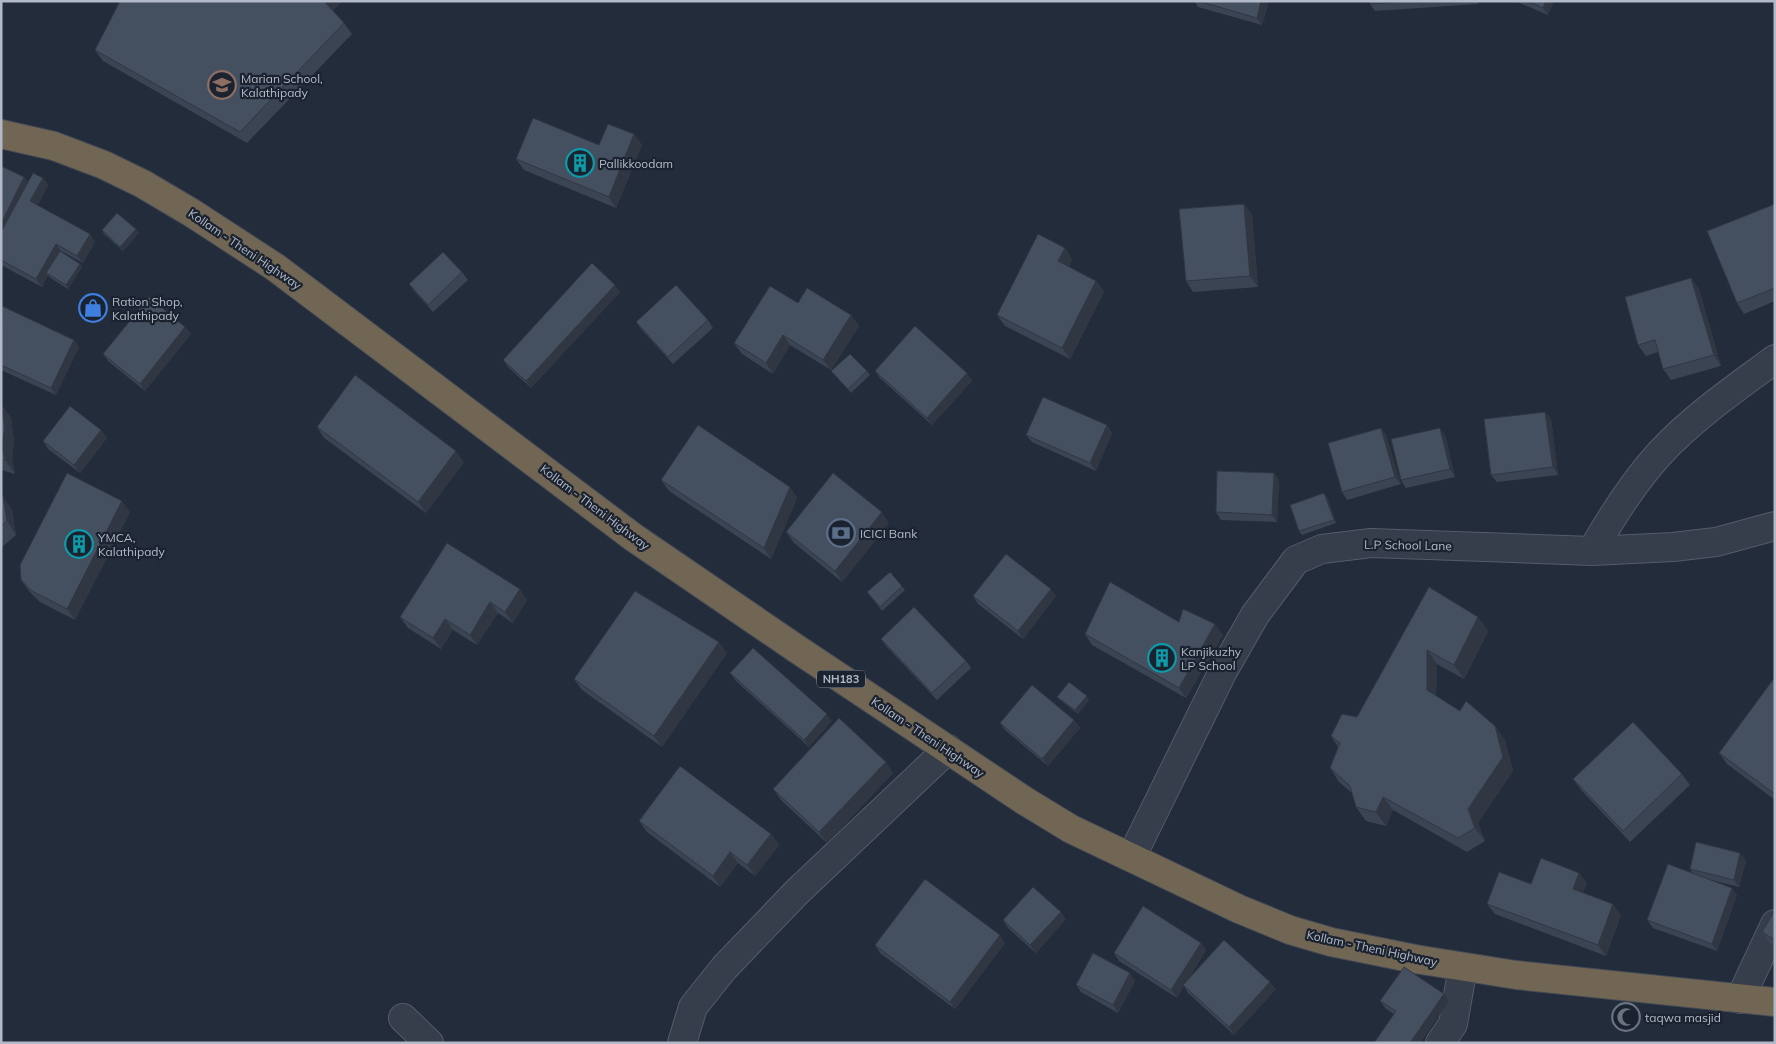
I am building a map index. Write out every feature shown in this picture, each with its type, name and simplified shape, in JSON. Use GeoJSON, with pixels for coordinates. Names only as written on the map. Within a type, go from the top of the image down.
{"type":"FeatureCollection","features":[{"type":"Feature","properties":{"kind":"highway","name":"Kollam - Theni Highway"},"geometry":{"type":"LineString","coordinates":[[1,134],[54,146],[104,165],[143,184],[192,213],[275,267],[633,537],[1025,801],[1064,824],[1239,909],[1290,930],[1331,942],[1463,967],[1775,1002]]}},
{"type":"Feature","properties":{"kind":"street"},"geometry":{"type":"LineString","coordinates":[[1592,551],[1616,510],[1662,451],[1723,397],[1775,359]]}},
{"type":"Feature","properties":{"kind":"street","name":"L.P School Lane"},"geometry":{"type":"LineString","coordinates":[[1132,856],[1223,671],[1255,615],[1296,560],[1322,549],[1370,543],[1592,551],[1673,547],[1716,542],[1775,526]]}},
{"type":"Feature","properties":{"kind":"street"},"geometry":{"type":"LineString","coordinates":[[682,1043],[694,1007],[724,968],[797,892],[948,749]]}},
{"type":"Feature","properties":{"kind":"street"},"geometry":{"type":"LineString","coordinates":[[1740,999],[1775,924]]}},
{"type":"Feature","properties":{"kind":"street"},"geometry":{"type":"LineString","coordinates":[[1440,1043],[1453,1024],[1463,967]]}},
{"type":"Feature","properties":{"kind":"street"},"geometry":{"type":"LineString","coordinates":[[403,1018],[429,1043]]}},
{"type":"Feature","properties":{"kind":"building"},"geometry":{"type":"Polygon","coordinates":[[[120,1],[324,1],[344,23],[240,132],[95,50],[120,1]]]}},
{"type":"Feature","properties":{"kind":"building"},"geometry":{"type":"Polygon","coordinates":[[[1198,1],[1261,1],[1257,18],[1198,1]]]}},
{"type":"Feature","properties":{"kind":"building"},"geometry":{"type":"Polygon","coordinates":[[[1370,1],[1405,1],[1370,4],[1370,1]]]}},
{"type":"Feature","properties":{"kind":"building"},"geometry":{"type":"Polygon","coordinates":[[[1528,1],[1546,1],[1543,8],[1528,1]]]}},
{"type":"Feature","properties":{"kind":"building","name":"Pallikkoodam"},"geometry":{"type":"Polygon","coordinates":[[[533,118],[599,145],[608,124],[634,134],[609,197],[516,159],[533,118]]]}},
{"type":"Feature","properties":{"kind":"building"},"geometry":{"type":"Polygon","coordinates":[[[1,166],[24,177],[1,224],[1,166]]]}},
{"type":"Feature","properties":{"kind":"building"},"geometry":{"type":"Polygon","coordinates":[[[33,173],[43,178],[30,201],[90,234],[77,256],[56,244],[36,279],[1,260],[1,232],[33,173]]]}},
{"type":"Feature","properties":{"kind":"building"},"geometry":{"type":"Polygon","coordinates":[[[1244,204],[1250,276],[1186,281],[1179,209],[1244,204]]]}},
{"type":"Feature","properties":{"kind":"building"},"geometry":{"type":"Polygon","coordinates":[[[1775,204],[1775,288],[1737,303],[1707,231],[1775,204]]]}},
{"type":"Feature","properties":{"kind":"building"},"geometry":{"type":"Polygon","coordinates":[[[117,213],[136,229],[120,247],[102,230],[117,213]]]}},
{"type":"Feature","properties":{"kind":"building"},"geometry":{"type":"Polygon","coordinates":[[[1038,234],[1065,248],[1058,261],[1096,281],[1062,348],[997,315],[1038,234]]]}},
{"type":"Feature","properties":{"kind":"building"},"geometry":{"type":"Polygon","coordinates":[[[60,251],[80,264],[66,285],[46,273],[60,251]]]}},
{"type":"Feature","properties":{"kind":"building"},"geometry":{"type":"Polygon","coordinates":[[[443,252],[462,272],[428,305],[409,284],[443,252]]]}},
{"type":"Feature","properties":{"kind":"building"},"geometry":{"type":"Polygon","coordinates":[[[592,263],[615,285],[526,381],[503,360],[592,263]]]}},
{"type":"Feature","properties":{"kind":"building"},"geometry":{"type":"Polygon","coordinates":[[[1691,278],[1714,355],[1663,369],[1655,340],[1638,345],[1625,297],[1691,278]]]}},
{"type":"Feature","properties":{"kind":"building"},"geometry":{"type":"Polygon","coordinates":[[[676,285],[708,320],[668,357],[636,322],[676,285]]]}},
{"type":"Feature","properties":{"kind":"building"},"geometry":{"type":"Polygon","coordinates":[[[770,286],[798,303],[807,288],[851,315],[823,360],[783,335],[766,363],[734,343],[770,286]]]}},
{"type":"Feature","properties":{"kind":"building"},"geometry":{"type":"Polygon","coordinates":[[[149,297],[185,327],[140,384],[103,354],[149,297]]]}},
{"type":"Feature","properties":{"kind":"building"},"geometry":{"type":"Polygon","coordinates":[[[2,306],[74,340],[51,388],[1,365],[2,306]]]}},
{"type":"Feature","properties":{"kind":"building"},"geometry":{"type":"Polygon","coordinates":[[[915,326],[967,373],[927,418],[875,371],[915,326]]]}},
{"type":"Feature","properties":{"kind":"building"},"geometry":{"type":"Polygon","coordinates":[[[850,354],[867,371],[848,389],[831,371],[850,354]]]}},
{"type":"Feature","properties":{"kind":"building"},"geometry":{"type":"Polygon","coordinates":[[[355,375],[456,451],[418,502],[317,427],[355,375]]]}},
{"type":"Feature","properties":{"kind":"building"},"geometry":{"type":"Polygon","coordinates":[[[1043,397],[1107,425],[1090,463],[1026,435],[1043,397]]]}},
{"type":"Feature","properties":{"kind":"building"},"geometry":{"type":"Polygon","coordinates":[[[1,404],[5,427],[2,446],[5,460],[1,459],[1,404]]]}},
{"type":"Feature","properties":{"kind":"building"},"geometry":{"type":"Polygon","coordinates":[[[70,406],[101,430],[74,465],[43,441],[70,406]]]}},
{"type":"Feature","properties":{"kind":"building"},"geometry":{"type":"Polygon","coordinates":[[[1545,412],[1553,467],[1491,475],[1484,419],[1545,412]]]}},
{"type":"Feature","properties":{"kind":"building"},"geometry":{"type":"Polygon","coordinates":[[[698,425],[790,487],[764,548],[661,480],[698,425]]]}},
{"type":"Feature","properties":{"kind":"building"},"geometry":{"type":"Polygon","coordinates":[[[1381,428],[1395,477],[1342,492],[1328,443],[1381,428]]]}},
{"type":"Feature","properties":{"kind":"building"},"geometry":{"type":"Polygon","coordinates":[[[1440,428],[1450,469],[1401,480],[1391,439],[1440,428]]]}},
{"type":"Feature","properties":{"kind":"building"},"geometry":{"type":"Polygon","coordinates":[[[1217,471],[1274,473],[1272,515],[1216,512],[1217,471]]]}},
{"type":"Feature","properties":{"kind":"building","name":"YMCA, Kalathipady"},"geometry":{"type":"Polygon","coordinates":[[[67,473],[122,501],[67,609],[32,591],[21,580],[20,565],[67,473]]]}},
{"type":"Feature","properties":{"kind":"building","name":"ICICI Bank"},"geometry":{"type":"Polygon","coordinates":[[[833,473],[882,512],[835,571],[786,532],[833,473]]]}},
{"type":"Feature","properties":{"kind":"building"},"geometry":{"type":"Polygon","coordinates":[[[1324,493],[1334,520],[1299,531],[1290,505],[1324,493]]]}},
{"type":"Feature","properties":{"kind":"building"},"geometry":{"type":"Polygon","coordinates":[[[1,494],[3,496],[7,521],[1,526],[1,494]]]}},
{"type":"Feature","properties":{"kind":"building"},"geometry":{"type":"Polygon","coordinates":[[[447,543],[520,589],[505,612],[490,602],[470,635],[445,619],[433,638],[400,617],[447,543]]]}},
{"type":"Feature","properties":{"kind":"building"},"geometry":{"type":"Polygon","coordinates":[[[1006,554],[1051,589],[1018,631],[973,596],[1006,554]]]}},
{"type":"Feature","properties":{"kind":"building"},"geometry":{"type":"Polygon","coordinates":[[[890,572],[902,586],[880,607],[867,592],[890,572]]]}},
{"type":"Feature","properties":{"kind":"building","name":"Kanjikuzhy LP School"},"geometry":{"type":"Polygon","coordinates":[[[1110,582],[1179,622],[1183,609],[1215,624],[1179,688],[1085,634],[1110,582]]]}},
{"type":"Feature","properties":{"kind":"building"},"geometry":{"type":"Polygon","coordinates":[[[1429,587],[1478,617],[1454,665],[1427,650],[1427,690],[1460,711],[1466,701],[1495,726],[1503,757],[1468,809],[1475,828],[1458,838],[1383,797],[1376,812],[1356,807],[1350,786],[1330,768],[1340,743],[1331,736],[1342,714],[1357,717],[1429,587]]]}},
{"type":"Feature","properties":{"kind":"building"},"geometry":{"type":"Polygon","coordinates":[[[635,591],[719,642],[654,736],[574,679],[635,591]]]}},
{"type":"Feature","properties":{"kind":"building"},"geometry":{"type":"Polygon","coordinates":[[[914,607],[966,661],[932,693],[881,639],[914,607]]]}},
{"type":"Feature","properties":{"kind":"building"},"geometry":{"type":"Polygon","coordinates":[[[753,648],[827,714],[804,740],[730,673],[753,648]]]}},
{"type":"Feature","properties":{"kind":"building"},"geometry":{"type":"Polygon","coordinates":[[[1775,677],[1775,794],[1719,753],[1775,677]]]}},
{"type":"Feature","properties":{"kind":"building"},"geometry":{"type":"Polygon","coordinates":[[[1069,682],[1087,696],[1075,710],[1057,697],[1069,682]]]}},
{"type":"Feature","properties":{"kind":"building"},"geometry":{"type":"Polygon","coordinates":[[[1032,685],[1074,720],[1042,759],[1000,723],[1032,685]]]}},
{"type":"Feature","properties":{"kind":"building"},"geometry":{"type":"Polygon","coordinates":[[[839,718],[886,762],[819,832],[773,789],[839,718]]]}},
{"type":"Feature","properties":{"kind":"building"},"geometry":{"type":"Polygon","coordinates":[[[1633,722],[1682,774],[1623,831],[1573,779],[1633,722]]]}},
{"type":"Feature","properties":{"kind":"building"},"geometry":{"type":"Polygon","coordinates":[[[680,766],[771,834],[747,865],[730,852],[713,876],[639,821],[680,766]]]}},
{"type":"Feature","properties":{"kind":"building"},"geometry":{"type":"Polygon","coordinates":[[[1696,842],[1740,853],[1734,880],[1690,869],[1696,842]]]}},
{"type":"Feature","properties":{"kind":"building"},"geometry":{"type":"Polygon","coordinates":[[[1541,858],[1579,873],[1573,889],[1613,904],[1598,945],[1487,904],[1499,872],[1531,884],[1541,858]]]}},
{"type":"Feature","properties":{"kind":"building"},"geometry":{"type":"Polygon","coordinates":[[[1668,864],[1732,888],[1712,944],[1647,920],[1668,864]]]}},
{"type":"Feature","properties":{"kind":"building"},"geometry":{"type":"Polygon","coordinates":[[[925,879],[1000,935],[950,1002],[875,945],[925,879]]]}},
{"type":"Feature","properties":{"kind":"building"},"geometry":{"type":"Polygon","coordinates":[[[1033,887],[1061,912],[1030,945],[1003,920],[1033,887]]]}},
{"type":"Feature","properties":{"kind":"building"},"geometry":{"type":"Polygon","coordinates":[[[1143,906],[1201,943],[1171,990],[1114,953],[1143,906]]]}},
{"type":"Feature","properties":{"kind":"building"},"geometry":{"type":"Polygon","coordinates":[[[1775,910],[1775,940],[1762,932],[1775,910]]]}},
{"type":"Feature","properties":{"kind":"building"},"geometry":{"type":"Polygon","coordinates":[[[1224,940],[1270,982],[1229,1027],[1183,985],[1224,940]]]}},
{"type":"Feature","properties":{"kind":"building"},"geometry":{"type":"Polygon","coordinates":[[[1093,953],[1130,973],[1113,1005],[1076,985],[1093,953]]]}},
{"type":"Feature","properties":{"kind":"building"},"geometry":{"type":"Polygon","coordinates":[[[1404,967],[1444,994],[1410,1043],[1374,1043],[1396,1011],[1380,1001],[1404,967]]]}},
{"type":"Feature","properties":{"kind":"place","name":"Marian School, Kalathipady"},"geometry":{"type":"Point","coordinates":[222,85]}},
{"type":"Feature","properties":{"kind":"place","name":"Pallikkoodam"},"geometry":{"type":"Point","coordinates":[580,163]}},
{"type":"Feature","properties":{"kind":"place","name":"Ration Shop, Kalathipady"},"geometry":{"type":"Point","coordinates":[93,308]}},
{"type":"Feature","properties":{"kind":"place","name":"ICICI Bank"},"geometry":{"type":"Point","coordinates":[841,533]}},
{"type":"Feature","properties":{"kind":"place","name":"YMCA, Kalathipady"},"geometry":{"type":"Point","coordinates":[79,544]}},
{"type":"Feature","properties":{"kind":"place","name":"Kanjikuzhy LP School"},"geometry":{"type":"Point","coordinates":[1162,658]}},
{"type":"Feature","properties":{"kind":"place","name":"taqwa masjid"},"geometry":{"type":"Point","coordinates":[1626,1017]}}]}
